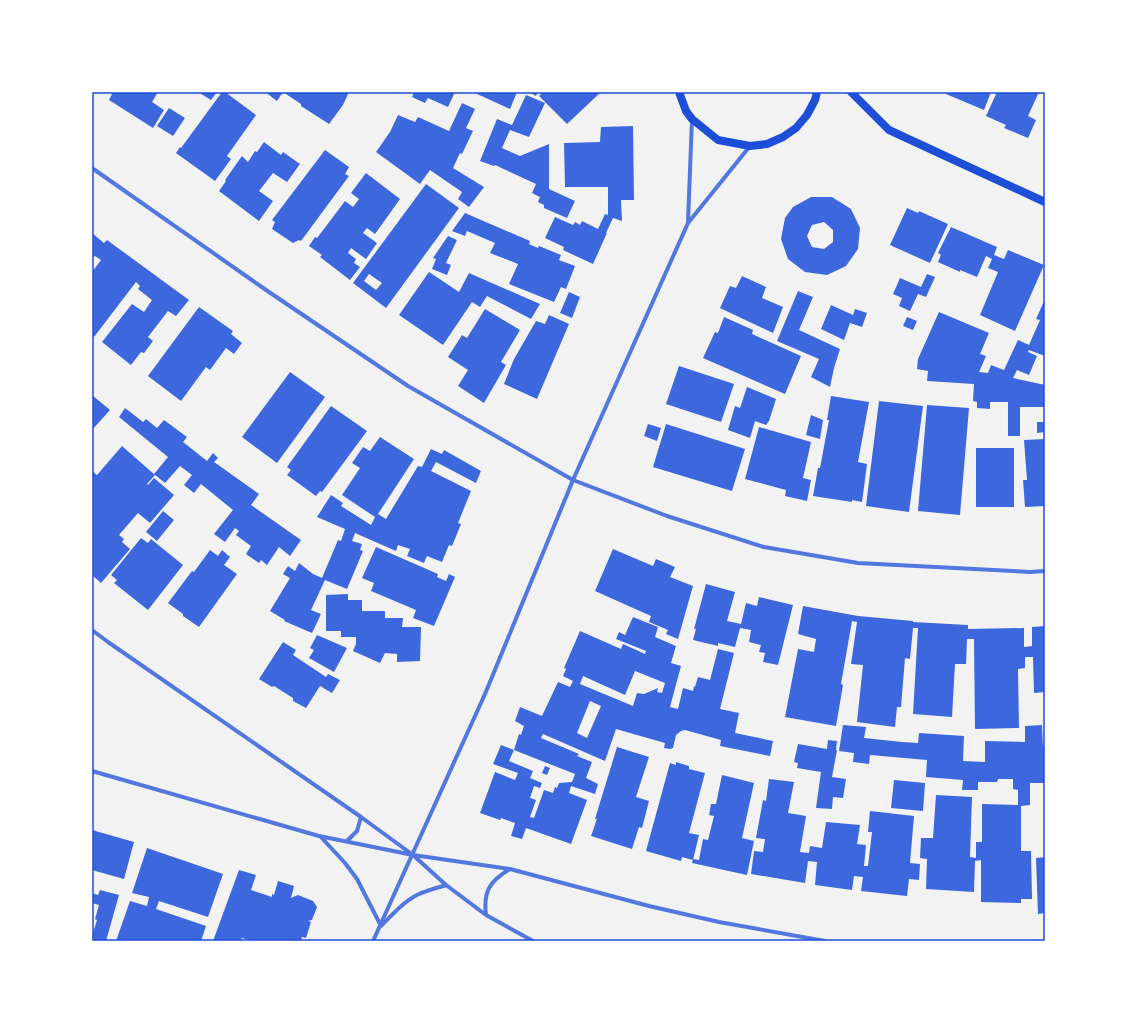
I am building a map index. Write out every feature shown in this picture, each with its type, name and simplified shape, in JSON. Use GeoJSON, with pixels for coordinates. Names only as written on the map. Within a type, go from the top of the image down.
{"type":"FeatureCollection","features":[{"type":"Feature","properties":{"kind":"main road"},"geometry":{"type":"LineString","coordinates":[[679,92],[686,111],[692,119],[718,140],[750,146],[767,144],[796,128],[807,115],[815,100],[817,92]]}},
{"type":"Feature","properties":{"kind":"main road"},"geometry":{"type":"LineString","coordinates":[[851,92],[889,130],[1045,202]]}},
{"type":"Feature","properties":{"kind":"street"},"geometry":{"type":"LineString","coordinates":[[688,223],[692,119]]}},
{"type":"Feature","properties":{"kind":"street"},"geometry":{"type":"LineString","coordinates":[[374,941],[485,694],[573,480],[688,223],[750,146]]}},
{"type":"Feature","properties":{"kind":"street"},"geometry":{"type":"LineString","coordinates":[[92,168],[408,386],[573,480],[667,516],[764,546],[858,563],[1030,572],[1045,571]]}},
{"type":"Feature","properties":{"kind":"street"},"geometry":{"type":"LineString","coordinates":[[92,630],[361,817],[413,855],[446,885],[486,915],[533,941]]}},
{"type":"Feature","properties":{"kind":"street"},"geometry":{"type":"LineString","coordinates":[[92,771],[320,836],[413,855],[510,869],[657,908],[719,922],[825,941]]}},
{"type":"Feature","properties":{"kind":"street"},"geometry":{"type":"LineString","coordinates":[[347,841],[357,831],[361,817]]}},
{"type":"Feature","properties":{"kind":"street"},"geometry":{"type":"LineString","coordinates":[[320,836],[358,879],[381,926]]}},
{"type":"Feature","properties":{"kind":"street"},"geometry":{"type":"LineString","coordinates":[[486,915],[485,906],[488,889],[498,876],[510,869]]}},
{"type":"Feature","properties":{"kind":"street"},"geometry":{"type":"LineString","coordinates":[[381,926],[411,899],[419,894],[446,885]]}},
{"type":"Feature","properties":{"kind":"building"},"geometry":{"type":"Polygon","coordinates":[[[113,92],[158,92],[152,102],[164,110],[153,128],[109,100],[113,92]]]}},
{"type":"Feature","properties":{"kind":"building"},"geometry":{"type":"Polygon","coordinates":[[[198,92],[217,92],[211,100],[198,92]]]}},
{"type":"Feature","properties":{"kind":"building"},"geometry":{"type":"Polygon","coordinates":[[[222,92],[225,92],[256,115],[227,156],[231,159],[215,181],[176,153],[222,92]]]}},
{"type":"Feature","properties":{"kind":"building"},"geometry":{"type":"Polygon","coordinates":[[[265,92],[283,92],[277,101],[265,92]]]}},
{"type":"Feature","properties":{"kind":"building"},"geometry":{"type":"Polygon","coordinates":[[[283,92],[349,92],[343,105],[329,124],[301,106],[301,104],[283,92]]]}},
{"type":"Feature","properties":{"kind":"building"},"geometry":{"type":"Polygon","coordinates":[[[414,92],[455,92],[448,107],[428,98],[425,103],[412,97],[414,92]]]}},
{"type":"Feature","properties":{"kind":"building"},"geometry":{"type":"Polygon","coordinates":[[[517,92],[510,109],[475,93],[517,92]]]}},
{"type":"Feature","properties":{"kind":"building"},"geometry":{"type":"Polygon","coordinates":[[[529,92],[538,92],[536,96],[529,92]]]}},
{"type":"Feature","properties":{"kind":"building"},"geometry":{"type":"Polygon","coordinates":[[[543,92],[601,92],[567,124],[539,96],[543,92]]]}},
{"type":"Feature","properties":{"kind":"building"},"geometry":{"type":"Polygon","coordinates":[[[947,92],[991,92],[984,110],[946,94],[947,92]]]}},
{"type":"Feature","properties":{"kind":"building"},"geometry":{"type":"Polygon","coordinates":[[[997,92],[1039,92],[1028,116],[1036,120],[1028,138],[1004,128],[1006,125],[986,116],[997,92]]]}},
{"type":"Feature","properties":{"kind":"building"},"geometry":{"type":"Polygon","coordinates":[[[526,95],[545,103],[529,137],[510,130],[502,148],[520,156],[549,144],[549,189],[575,201],[567,218],[544,208],[544,205],[538,202],[540,197],[532,193],[536,184],[495,165],[494,166],[480,161],[497,119],[512,125],[526,95]]]}},
{"type":"Feature","properties":{"kind":"building"},"geometry":{"type":"Polygon","coordinates":[[[462,103],[475,109],[466,128],[473,131],[462,154],[460,153],[453,168],[484,187],[469,207],[458,199],[462,192],[430,170],[420,184],[376,152],[390,132],[398,115],[415,122],[418,117],[449,131],[462,103]]]}},
{"type":"Feature","properties":{"kind":"building"},"geometry":{"type":"Polygon","coordinates":[[[169,108],[185,118],[173,136],[157,126],[169,108]]]}},
{"type":"Feature","properties":{"kind":"building"},"geometry":{"type":"Polygon","coordinates":[[[633,126],[634,200],[621,200],[622,221],[613,218],[593,264],[563,250],[564,247],[545,238],[555,217],[573,225],[575,222],[580,225],[582,221],[598,229],[605,214],[608,215],[608,187],[565,187],[564,143],[600,142],[601,127],[633,126]]]}},
{"type":"Feature","properties":{"kind":"building"},"geometry":{"type":"Polygon","coordinates":[[[264,142],[281,155],[283,152],[300,164],[287,182],[273,173],[259,191],[273,201],[259,221],[219,191],[242,156],[248,162],[255,151],[257,152],[264,142]]]}},
{"type":"Feature","properties":{"kind":"building"},"geometry":{"type":"Polygon","coordinates":[[[325,150],[349,167],[345,174],[349,176],[301,241],[299,240],[293,243],[272,229],[275,222],[272,220],[325,150]]]}},
{"type":"Feature","properties":{"kind":"building"},"geometry":{"type":"Polygon","coordinates":[[[366,173],[400,199],[375,234],[367,228],[363,233],[377,243],[366,259],[351,248],[348,253],[356,259],[354,263],[360,267],[350,280],[320,257],[322,255],[309,246],[315,237],[317,238],[345,201],[353,207],[359,199],[351,193],[366,173]]]}},
{"type":"Feature","properties":{"kind":"building"},"geometry":{"type":"Polygon","coordinates":[[[426,184],[459,208],[386,308],[353,283],[426,184]],[[369,274],[364,281],[376,290],[382,283],[369,274]]]}},
{"type":"Feature","properties":{"kind":"building"},"geometry":{"type":"Polygon","coordinates":[[[811,197],[832,197],[851,209],[860,228],[858,249],[846,266],[827,275],[805,272],[788,259],[781,239],[785,218],[793,207],[811,197]],[[824,222],[812,225],[807,236],[812,247],[824,249],[833,242],[833,230],[824,222]]]}},
{"type":"Feature","properties":{"kind":"building"},"geometry":{"type":"Polygon","coordinates":[[[907,208],[918,213],[919,211],[948,224],[930,263],[890,245],[907,208]]]}},
{"type":"Feature","properties":{"kind":"building"},"geometry":{"type":"Polygon","coordinates":[[[465,213],[530,241],[529,244],[538,248],[539,246],[561,255],[559,260],[575,266],[566,289],[561,287],[554,302],[509,284],[518,264],[490,253],[495,243],[467,231],[465,236],[452,231],[465,213]]]}},
{"type":"Feature","properties":{"kind":"building"},"geometry":{"type":"Polygon","coordinates":[[[951,227],[997,247],[994,255],[1004,259],[1008,250],[1044,265],[1015,331],[980,315],[998,272],[988,268],[992,259],[986,256],[977,277],[960,270],[960,272],[938,262],[941,255],[938,253],[951,227]]]}},
{"type":"Feature","properties":{"kind":"building"},"geometry":{"type":"Polygon","coordinates":[[[92,233],[104,243],[107,240],[189,300],[176,316],[168,311],[148,337],[153,341],[144,353],[141,352],[131,365],[102,342],[132,304],[144,312],[152,300],[138,289],[140,286],[136,282],[94,337],[92,336],[92,272],[101,260],[95,256],[92,259],[92,233]]]}},
{"type":"Feature","properties":{"kind":"building"},"geometry":{"type":"Polygon","coordinates":[[[448,236],[457,240],[446,263],[451,265],[447,275],[432,269],[436,259],[433,258],[448,236]]]}},
{"type":"Feature","properties":{"kind":"building"},"geometry":{"type":"Polygon","coordinates":[[[429,272],[459,292],[469,273],[540,304],[531,319],[487,296],[480,307],[472,302],[443,345],[399,315],[429,272]]]}},
{"type":"Feature","properties":{"kind":"building"},"geometry":{"type":"Polygon","coordinates":[[[927,274],[935,277],[926,297],[918,294],[910,311],[899,306],[902,298],[893,294],[900,278],[921,287],[927,274]]]}},
{"type":"Feature","properties":{"kind":"building"},"geometry":{"type":"Polygon","coordinates":[[[742,276],[766,287],[762,298],[783,307],[773,333],[720,308],[730,286],[736,288],[742,276]]]}},
{"type":"Feature","properties":{"kind":"building"},"geometry":{"type":"Polygon","coordinates":[[[798,291],[813,297],[799,330],[840,349],[830,387],[811,377],[819,359],[777,341],[798,291]]]}},
{"type":"Feature","properties":{"kind":"building"},"geometry":{"type":"Polygon","coordinates":[[[569,292],[580,297],[572,318],[560,313],[569,292]]]}},
{"type":"Feature","properties":{"kind":"building"},"geometry":{"type":"Polygon","coordinates":[[[1045,299],[1045,356],[1029,350],[1028,352],[1037,356],[1029,375],[1017,370],[1013,378],[1045,385],[1045,407],[1020,407],[1020,436],[1008,436],[1008,402],[990,402],[990,409],[977,408],[977,402],[973,401],[974,384],[927,381],[928,371],[917,369],[918,359],[939,312],[989,333],[980,354],[986,356],[979,372],[988,373],[991,365],[1004,370],[1018,340],[1029,345],[1040,320],[1036,319],[1045,299]]]}},
{"type":"Feature","properties":{"kind":"building"},"geometry":{"type":"Polygon","coordinates":[[[831,305],[853,315],[855,309],[867,313],[862,327],[850,323],[844,340],[821,329],[831,305]]]}},
{"type":"Feature","properties":{"kind":"building"},"geometry":{"type":"Polygon","coordinates":[[[199,307],[233,331],[231,334],[242,343],[234,354],[226,348],[210,370],[206,367],[181,401],[148,376],[199,307]]]}},
{"type":"Feature","properties":{"kind":"building"},"geometry":{"type":"Polygon","coordinates":[[[485,309],[520,330],[501,362],[506,365],[484,403],[458,386],[468,370],[448,357],[462,335],[467,338],[485,309]]]}},
{"type":"Feature","properties":{"kind":"building"},"geometry":{"type":"Polygon","coordinates":[[[549,315],[569,324],[537,399],[504,384],[514,359],[536,321],[545,324],[549,315]]]}},
{"type":"Feature","properties":{"kind":"building"},"geometry":{"type":"Polygon","coordinates":[[[724,317],[753,330],[752,334],[801,356],[785,394],[703,358],[715,332],[718,333],[724,317]]]}},
{"type":"Feature","properties":{"kind":"building"},"geometry":{"type":"Polygon","coordinates":[[[907,317],[917,321],[913,330],[903,326],[907,317]]]}},
{"type":"Feature","properties":{"kind":"building"},"geometry":{"type":"Polygon","coordinates":[[[679,366],[734,384],[721,422],[666,404],[679,366]]]}},
{"type":"Feature","properties":{"kind":"building"},"geometry":{"type":"Polygon","coordinates":[[[290,372],[325,397],[277,463],[242,437],[290,372]]]}},
{"type":"Feature","properties":{"kind":"building"},"geometry":{"type":"Polygon","coordinates":[[[747,387],[776,399],[769,421],[766,425],[755,421],[750,438],[728,430],[735,406],[740,408],[747,387]]]}},
{"type":"Feature","properties":{"kind":"building"},"geometry":{"type":"Polygon","coordinates":[[[92,395],[110,410],[92,430],[92,395]]]}},
{"type":"Feature","properties":{"kind":"building"},"geometry":{"type":"Polygon","coordinates":[[[831,396],[869,402],[858,462],[867,464],[862,502],[852,500],[852,502],[813,496],[829,420],[827,420],[831,396]]]}},
{"type":"Feature","properties":{"kind":"building"},"geometry":{"type":"Polygon","coordinates":[[[879,401],[923,406],[909,512],[866,506],[879,401]]]}},
{"type":"Feature","properties":{"kind":"building"},"geometry":{"type":"Polygon","coordinates":[[[927,405],[969,408],[960,515],[918,511],[927,405]]]}},
{"type":"Feature","properties":{"kind":"building"},"geometry":{"type":"Polygon","coordinates":[[[331,406],[367,431],[322,492],[320,491],[316,496],[287,475],[291,470],[287,467],[331,406]]]}},
{"type":"Feature","properties":{"kind":"building"},"geometry":{"type":"Polygon","coordinates":[[[125,408],[143,422],[146,419],[157,428],[164,420],[187,437],[183,442],[207,461],[213,453],[218,458],[214,462],[259,494],[251,505],[301,540],[290,556],[279,547],[267,565],[261,560],[259,563],[246,554],[251,546],[236,535],[239,531],[235,528],[225,542],[214,534],[233,510],[201,484],[194,493],[184,485],[192,475],[180,466],[165,483],[154,474],[168,457],[119,417],[125,408]]]}},
{"type":"Feature","properties":{"kind":"building"},"geometry":{"type":"Polygon","coordinates":[[[811,415],[823,420],[820,439],[806,435],[811,415]]]}},
{"type":"Feature","properties":{"kind":"building"},"geometry":{"type":"Polygon","coordinates":[[[1037,422],[1045,422],[1045,432],[1037,433],[1037,422]]]}},
{"type":"Feature","properties":{"kind":"building"},"geometry":{"type":"Polygon","coordinates":[[[648,424],[661,428],[657,441],[644,436],[648,424]]]}},
{"type":"Feature","properties":{"kind":"building"},"geometry":{"type":"Polygon","coordinates":[[[666,424],[745,449],[732,491],[653,467],[666,424]]]}},
{"type":"Feature","properties":{"kind":"building"},"geometry":{"type":"Polygon","coordinates":[[[759,427],[811,442],[803,478],[811,480],[807,501],[785,496],[786,490],[745,479],[759,427]]]}},
{"type":"Feature","properties":{"kind":"building"},"geometry":{"type":"Polygon","coordinates":[[[380,437],[414,459],[378,514],[386,519],[418,466],[422,467],[431,449],[442,454],[444,450],[481,471],[476,483],[436,462],[431,471],[471,491],[458,523],[461,524],[452,546],[449,545],[442,562],[427,556],[424,563],[407,556],[410,549],[398,545],[396,551],[355,533],[352,541],[362,544],[360,550],[363,551],[347,589],[325,580],[311,610],[321,614],[312,633],[284,621],[285,620],[270,611],[290,578],[283,574],[288,566],[295,571],[299,563],[313,574],[322,578],[338,540],[341,541],[345,529],[317,517],[331,495],[343,503],[341,506],[371,525],[375,517],[342,495],[360,468],[352,463],[363,447],[370,451],[380,437]]]}},
{"type":"Feature","properties":{"kind":"building"},"geometry":{"type":"Polygon","coordinates":[[[1045,439],[1045,506],[1025,507],[1023,480],[1027,480],[1024,440],[1045,439]]]}},
{"type":"Feature","properties":{"kind":"building"},"geometry":{"type":"Polygon","coordinates":[[[122,446],[155,475],[147,484],[148,485],[154,478],[174,495],[150,523],[138,513],[119,535],[124,539],[122,542],[130,549],[101,583],[92,575],[92,471],[97,475],[122,446]]]}},
{"type":"Feature","properties":{"kind":"building"},"geometry":{"type":"Polygon","coordinates":[[[976,448],[1014,448],[1014,507],[976,507],[976,448]]]}},
{"type":"Feature","properties":{"kind":"building"},"geometry":{"type":"Polygon","coordinates":[[[163,511],[174,520],[157,541],[146,532],[163,511]]]}},
{"type":"Feature","properties":{"kind":"building"},"geometry":{"type":"Polygon","coordinates":[[[141,538],[148,543],[151,539],[183,565],[148,610],[114,583],[117,580],[111,575],[141,538]]]}},
{"type":"Feature","properties":{"kind":"building"},"geometry":{"type":"Polygon","coordinates":[[[376,547],[438,574],[437,577],[446,581],[449,574],[455,577],[434,626],[413,618],[416,610],[371,591],[374,583],[362,578],[376,547]]]}},
{"type":"Feature","properties":{"kind":"building"},"geometry":{"type":"Polygon","coordinates":[[[613,549],[653,566],[656,559],[675,567],[670,577],[693,586],[678,639],[666,634],[668,630],[649,622],[651,616],[595,591],[613,549]]]}},
{"type":"Feature","properties":{"kind":"building"},"geometry":{"type":"Polygon","coordinates":[[[210,550],[218,556],[222,550],[230,557],[224,565],[237,574],[199,627],[168,603],[210,550]]]}},
{"type":"Feature","properties":{"kind":"building"},"geometry":{"type":"Polygon","coordinates":[[[706,584],[735,592],[727,621],[741,624],[746,603],[757,606],[759,597],[793,605],[778,665],[763,662],[765,653],[759,652],[761,645],[749,642],[751,630],[740,628],[735,647],[718,643],[718,646],[693,640],[696,629],[694,629],[706,584]]]}},
{"type":"Feature","properties":{"kind":"building"},"geometry":{"type":"Polygon","coordinates":[[[348,594],[348,600],[362,600],[362,611],[385,611],[385,618],[403,618],[402,627],[421,627],[420,661],[397,662],[397,654],[385,653],[380,663],[353,651],[356,644],[356,637],[341,637],[341,631],[326,631],[326,595],[348,594]]]}},
{"type":"Feature","properties":{"kind":"building"},"geometry":{"type":"Polygon","coordinates":[[[803,606],[858,616],[913,622],[968,625],[968,629],[1024,628],[1024,647],[1032,646],[1032,627],[1045,626],[1045,692],[1034,693],[1033,657],[1025,657],[1025,668],[1018,669],[1019,728],[975,729],[974,639],[967,639],[966,664],[955,664],[952,717],[913,714],[918,628],[913,628],[910,659],[905,658],[901,707],[897,707],[895,727],[857,722],[863,665],[851,664],[857,622],[852,621],[841,684],[843,685],[836,726],[785,717],[798,649],[814,652],[816,639],[798,634],[803,606]]]}},
{"type":"Feature","properties":{"kind":"building"},"geometry":{"type":"Polygon","coordinates":[[[633,617],[658,627],[655,637],[676,646],[671,663],[681,666],[670,707],[678,709],[683,688],[693,691],[698,677],[710,680],[718,649],[734,653],[720,709],[739,713],[735,733],[773,741],[770,756],[720,746],[721,740],[685,730],[676,735],[673,748],[670,749],[664,748],[665,743],[616,729],[605,761],[543,734],[541,738],[579,754],[577,756],[592,762],[586,778],[598,784],[595,794],[571,786],[569,793],[587,800],[571,844],[526,828],[522,839],[511,836],[515,823],[501,818],[500,820],[480,813],[495,772],[515,780],[518,773],[493,764],[501,745],[514,750],[519,734],[521,735],[524,726],[515,721],[520,707],[542,716],[558,682],[570,687],[573,681],[563,676],[566,669],[564,668],[580,631],[621,649],[623,644],[645,654],[646,651],[616,639],[619,632],[625,635],[633,617]],[[635,671],[625,695],[583,676],[580,684],[633,706],[637,693],[644,694],[658,688],[657,692],[662,693],[665,683],[635,671]],[[590,701],[577,733],[587,738],[601,706],[590,701]],[[514,750],[509,761],[533,771],[530,778],[542,783],[540,788],[534,786],[530,798],[536,800],[530,817],[534,818],[544,790],[553,793],[555,787],[557,788],[559,783],[572,782],[575,774],[514,750]]]}},
{"type":"Feature","properties":{"kind":"building"},"geometry":{"type":"Polygon","coordinates":[[[317,635],[347,648],[334,672],[309,658],[314,650],[310,648],[317,635]]]}},
{"type":"Feature","properties":{"kind":"building"},"geometry":{"type":"Polygon","coordinates":[[[283,642],[296,650],[293,655],[326,677],[328,674],[340,680],[332,693],[320,686],[306,708],[293,701],[293,698],[274,686],[272,687],[259,679],[283,642]]]}},
{"type":"Feature","properties":{"kind":"building"},"geometry":{"type":"Polygon","coordinates":[[[843,725],[866,727],[864,738],[902,742],[918,743],[919,733],[964,736],[963,761],[985,762],[985,741],[1025,742],[1025,726],[1042,725],[1043,746],[1045,746],[1045,783],[1030,783],[1030,805],[1021,806],[1021,851],[1031,851],[1032,899],[1021,899],[1021,903],[981,902],[981,860],[975,861],[974,892],[926,889],[927,859],[920,858],[921,838],[933,838],[936,795],[972,797],[970,857],[976,858],[976,842],[982,842],[982,804],[1018,805],[1018,790],[1013,789],[1013,779],[998,779],[997,782],[978,782],[978,790],[962,790],[963,780],[926,777],[927,760],[870,755],[869,764],[853,762],[854,753],[839,751],[843,725]]]}},
{"type":"Feature","properties":{"kind":"building"},"geometry":{"type":"Polygon","coordinates":[[[828,740],[837,741],[837,750],[832,777],[846,779],[843,798],[833,797],[832,809],[816,808],[821,772],[797,768],[798,763],[794,762],[798,744],[827,749],[828,740]]]}},
{"type":"Feature","properties":{"kind":"building"},"geometry":{"type":"Polygon","coordinates":[[[617,747],[649,757],[636,797],[649,801],[642,828],[639,827],[632,849],[591,836],[617,747]]]}},
{"type":"Feature","properties":{"kind":"building"},"geometry":{"type":"Polygon","coordinates":[[[676,762],[689,766],[689,769],[705,773],[689,833],[699,835],[693,860],[682,857],[681,861],[646,851],[670,763],[676,765],[676,762]]]}},
{"type":"Feature","properties":{"kind":"building"},"geometry":{"type":"Polygon","coordinates":[[[545,766],[550,768],[547,775],[542,773],[545,766]]]}},
{"type":"Feature","properties":{"kind":"building"},"geometry":{"type":"Polygon","coordinates":[[[722,775],[754,783],[742,838],[754,841],[747,875],[692,863],[693,859],[699,860],[703,839],[708,840],[714,816],[709,815],[711,804],[716,804],[722,775]]]}},
{"type":"Feature","properties":{"kind":"building"},"geometry":{"type":"Polygon","coordinates":[[[769,779],[794,782],[788,813],[806,816],[800,852],[809,853],[810,846],[822,848],[826,822],[860,825],[857,844],[866,845],[864,866],[868,866],[872,832],[868,832],[870,811],[914,816],[910,863],[920,864],[919,880],[909,879],[907,896],[861,891],[863,877],[854,876],[852,890],[815,885],[817,862],[808,861],[805,883],[751,874],[754,851],[763,852],[765,839],[756,838],[763,800],[766,801],[769,779]]]}},
{"type":"Feature","properties":{"kind":"building"},"geometry":{"type":"Polygon","coordinates":[[[894,780],[925,783],[923,811],[891,808],[894,780]]]}},
{"type":"Feature","properties":{"kind":"building"},"geometry":{"type":"Polygon","coordinates":[[[92,830],[134,842],[124,879],[92,870],[92,830]]]}},
{"type":"Feature","properties":{"kind":"building"},"geometry":{"type":"Polygon","coordinates":[[[147,848],[223,874],[208,917],[159,901],[156,909],[206,926],[201,941],[116,941],[130,901],[147,906],[149,897],[132,893],[147,848]]]}},
{"type":"Feature","properties":{"kind":"building"},"geometry":{"type":"Polygon","coordinates":[[[1045,857],[1045,913],[1038,914],[1036,858],[1045,857]]]}},
{"type":"Feature","properties":{"kind":"building"},"geometry":{"type":"Polygon","coordinates":[[[239,870],[256,875],[251,890],[272,897],[278,881],[294,886],[291,898],[298,895],[313,901],[317,907],[312,920],[308,921],[311,922],[306,938],[302,937],[301,941],[252,941],[242,938],[240,941],[213,941],[239,870]]]}},
{"type":"Feature","properties":{"kind":"building"},"geometry":{"type":"Polygon","coordinates":[[[100,890],[119,895],[106,941],[92,941],[97,920],[95,919],[99,905],[92,903],[92,893],[98,895],[100,890]]]}}]}
